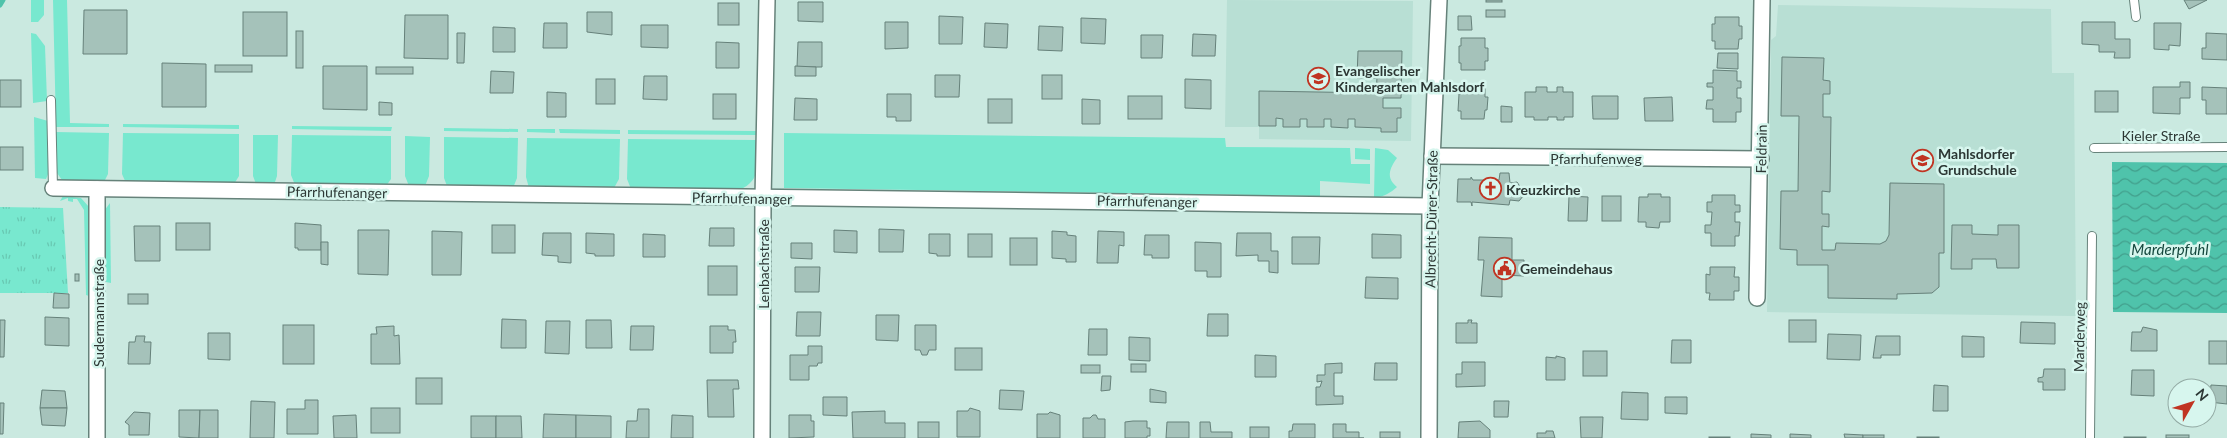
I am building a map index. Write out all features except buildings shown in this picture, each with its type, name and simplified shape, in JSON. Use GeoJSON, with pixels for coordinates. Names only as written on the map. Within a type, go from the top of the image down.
{"type":"FeatureCollection","features":[{"type":"Feature","properties":{"kind":"street","name":"Lenbachstraße"},"geometry":{"type":"LineString","coordinates":[[762,438],[763,198],[767,0]]}},
{"type":"Feature","properties":{"kind":"street","name":"Albrecht-Dürer-Straße"},"geometry":{"type":"LineString","coordinates":[[1428,438],[1430,206],[1440,0]]}},
{"type":"Feature","properties":{"kind":"street","name":"Feldrain"},"geometry":{"type":"LineString","coordinates":[[1758,298],[1762,0]]}},
{"type":"Feature","properties":{"kind":"street","name":"Pfarrhufenweg"},"geometry":{"type":"LineString","coordinates":[[1432,156],[1761,159]]}},
{"type":"Feature","properties":{"kind":"street","name":"Pfarrhufenanger"},"geometry":{"type":"LineString","coordinates":[[53,188],[1430,206]]}},
{"type":"Feature","properties":{"kind":"street","name":"Sudermannstraße"},"geometry":{"type":"LineString","coordinates":[[97,189],[97,438]]}},
{"type":"Feature","properties":{"kind":"lane"},"geometry":{"type":"LineString","coordinates":[[2134,0],[2136,17]]}},
{"type":"Feature","properties":{"kind":"lane"},"geometry":{"type":"LineString","coordinates":[[51,100],[53,188]]}},
{"type":"Feature","properties":{"kind":"lane","name":"Kieler Straße"},"geometry":{"type":"LineString","coordinates":[[2094,148],[2227,148]]}},
{"type":"Feature","properties":{"kind":"lane","name":"Marderweg"},"geometry":{"type":"LineString","coordinates":[[2090,438],[2092,236]]}},
{"type":"Feature","properties":{"kind":"shaded area","name":"Evangelischer Kindergarten Mahlsdorf"},"geometry":{"type":"Polygon","coordinates":[[[1227,0],[1413,1],[1411,141],[1259,139],[1259,127],[1225,127],[1227,0]]]}},
{"type":"Feature","properties":{"kind":"shaded area","name":"Mahlsdorfer Grundschule"},"geometry":{"type":"Polygon","coordinates":[[[1778,5],[2051,9],[2052,73],[2074,73],[2076,316],[1767,312],[1771,40],[1776,36],[1778,5]]]}},
{"type":"Feature","properties":{"kind":"green space"},"geometry":{"type":"Polygon","coordinates":[[[31,0],[44,0],[44,15],[38,22],[31,22],[31,0]]]}},
{"type":"Feature","properties":{"kind":"green space"},"geometry":{"type":"Polygon","coordinates":[[[53,0],[67,0],[70,123],[109,124],[109,127],[56,127],[53,0]]]}},
{"type":"Feature","properties":{"kind":"green space"},"geometry":{"type":"Polygon","coordinates":[[[31,33],[36,34],[45,46],[47,101],[33,103],[31,33]]]}},
{"type":"Feature","properties":{"kind":"green space"},"geometry":{"type":"Polygon","coordinates":[[[34,117],[48,121],[49,172],[46,179],[35,178],[34,117]]]}},
{"type":"Feature","properties":{"kind":"green space"},"geometry":{"type":"Polygon","coordinates":[[[123,124],[239,125],[239,129],[123,127],[123,124]]]}},
{"type":"Feature","properties":{"kind":"green space"},"geometry":{"type":"Polygon","coordinates":[[[292,126],[392,127],[391,131],[292,129],[292,126]]]}},
{"type":"Feature","properties":{"kind":"green space"},"geometry":{"type":"Polygon","coordinates":[[[444,128],[518,129],[518,132],[444,131],[444,128]]]}},
{"type":"Feature","properties":{"kind":"green space"},"geometry":{"type":"Polygon","coordinates":[[[527,129],[555,129],[555,133],[527,132],[527,129]]]}},
{"type":"Feature","properties":{"kind":"green space"},"geometry":{"type":"Polygon","coordinates":[[[559,129],[620,130],[620,134],[560,133],[559,129]]]}},
{"type":"Feature","properties":{"kind":"green space"},"geometry":{"type":"Polygon","coordinates":[[[628,130],[757,131],[757,135],[628,134],[628,130]]]}},
{"type":"Feature","properties":{"kind":"green space"},"geometry":{"type":"Polygon","coordinates":[[[56,132],[109,133],[108,174],[104,182],[62,180],[57,173],[56,132]]]}},
{"type":"Feature","properties":{"kind":"green space"},"geometry":{"type":"Polygon","coordinates":[[[123,133],[239,134],[239,176],[234,184],[126,183],[122,174],[123,133]]]}},
{"type":"Feature","properties":{"kind":"green space"},"geometry":{"type":"Polygon","coordinates":[[[784,133],[1225,138],[1226,147],[1350,148],[1351,164],[1370,164],[1370,184],[1320,181],[1320,196],[784,188],[784,133]]]}},
{"type":"Feature","properties":{"kind":"green space"},"geometry":{"type":"Polygon","coordinates":[[[253,135],[278,135],[277,176],[274,185],[256,184],[253,176],[253,135]]]}},
{"type":"Feature","properties":{"kind":"green space"},"geometry":{"type":"Polygon","coordinates":[[[292,135],[391,136],[391,179],[386,186],[295,185],[291,175],[292,135]]]}},
{"type":"Feature","properties":{"kind":"green space"},"geometry":{"type":"Polygon","coordinates":[[[405,136],[430,137],[429,176],[425,186],[409,186],[405,176],[405,136]]]}},
{"type":"Feature","properties":{"kind":"green space"},"geometry":{"type":"Polygon","coordinates":[[[444,137],[518,138],[517,178],[513,188],[447,186],[444,178],[444,137]]]}},
{"type":"Feature","properties":{"kind":"green space"},"geometry":{"type":"Polygon","coordinates":[[[527,138],[620,139],[619,179],[614,188],[529,188],[526,177],[527,138]]]}},
{"type":"Feature","properties":{"kind":"green space"},"geometry":{"type":"Polygon","coordinates":[[[628,139],[756,140],[757,170],[752,181],[739,190],[631,189],[627,179],[628,139]]]}},
{"type":"Feature","properties":{"kind":"green space"},"geometry":{"type":"Polygon","coordinates":[[[1355,148],[1370,149],[1370,160],[1355,159],[1355,148]]]}},
{"type":"Feature","properties":{"kind":"green space"},"geometry":{"type":"Polygon","coordinates":[[[1375,148],[1388,150],[1397,158],[1392,166],[1390,177],[1397,187],[1380,197],[1374,197],[1375,148]]]}},
{"type":"Feature","properties":{"kind":"green space"},"geometry":{"type":"Polygon","coordinates":[[[63,196],[81,198],[89,207],[92,297],[86,295],[84,210],[77,199],[73,199],[73,202],[68,201],[68,198],[60,201],[63,196]]]}},
{"type":"Feature","properties":{"kind":"green space"},"geometry":{"type":"Polygon","coordinates":[[[110,203],[111,283],[106,282],[104,219],[104,211],[110,203]]]}},
{"type":"Feature","properties":{"kind":"green space"},"geometry":{"type":"Polygon","coordinates":[[[0,207],[63,208],[68,293],[0,293],[0,207]]]}},
{"type":"Feature","properties":{"kind":"water","name":"Marderpfuhl"},"geometry":{"type":"Polygon","coordinates":[[[2112,162],[2227,163],[2227,313],[2113,312],[2112,162]]]}},
{"type":"Feature","properties":{"kind":"waterway"},"geometry":{"type":"LineString","coordinates":[[0,5],[3,0]]}},
{"type":"Feature","properties":{"kind":"place","name":"Evangelischer Kindergarten Mahlsdorf"},"geometry":{"type":"Point","coordinates":[1319,78]}},
{"type":"Feature","properties":{"kind":"place","name":"Mahlsdorfer Grundschule"},"geometry":{"type":"Point","coordinates":[1922,161]}},
{"type":"Feature","properties":{"kind":"place","name":"Kreuzkirche"},"geometry":{"type":"Point","coordinates":[1490,189]}},
{"type":"Feature","properties":{"kind":"place","name":"Gemeindehaus"},"geometry":{"type":"Point","coordinates":[1504,268]}}]}
